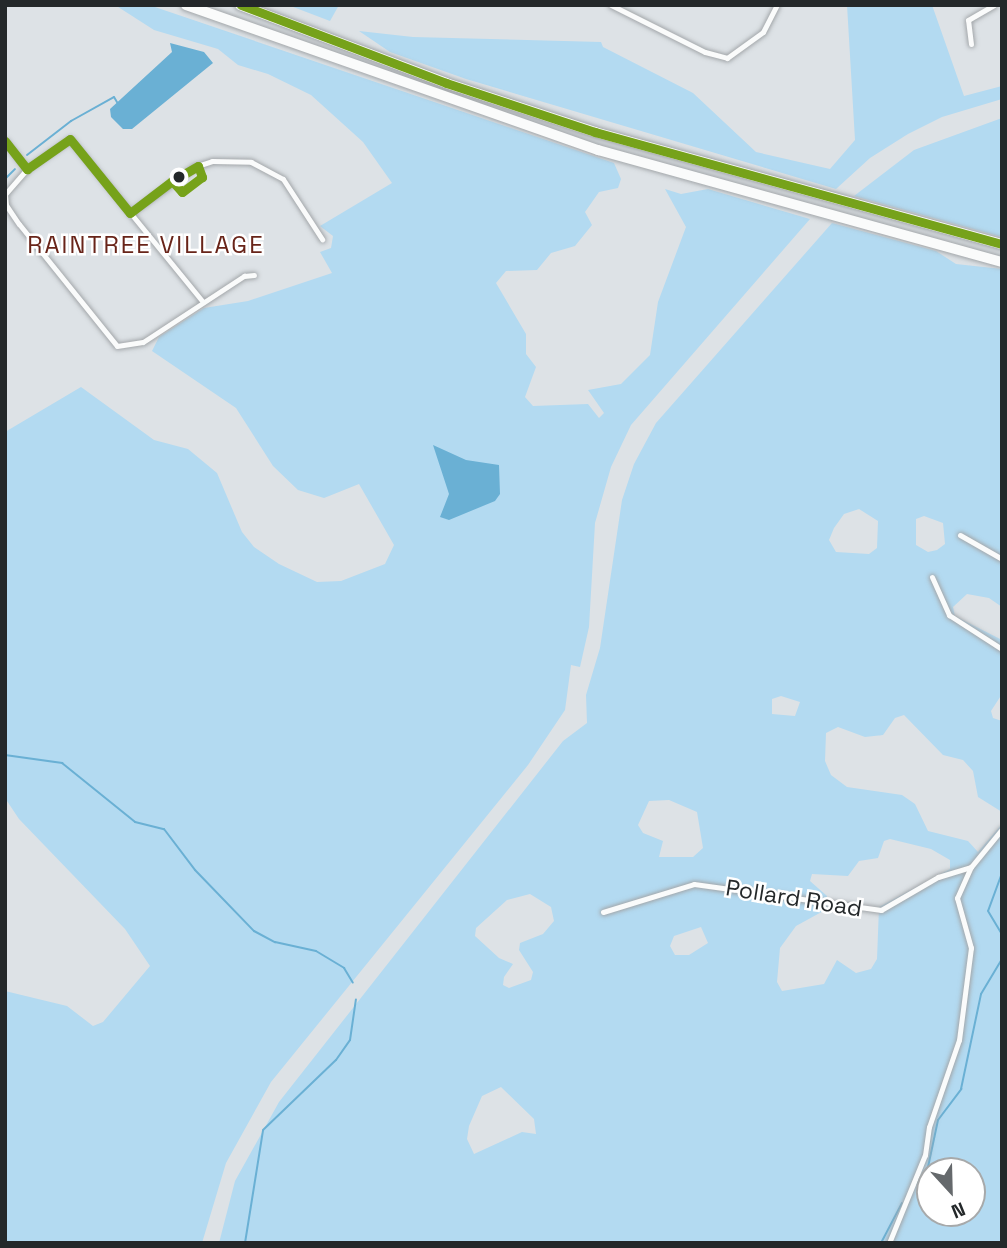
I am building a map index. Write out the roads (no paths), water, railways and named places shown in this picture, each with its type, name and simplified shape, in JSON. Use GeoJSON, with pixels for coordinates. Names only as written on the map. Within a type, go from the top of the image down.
{"type":"FeatureCollection","features":[{"type":"Feature","properties":{"kind":"highway"},"geometry":{"type":"LineString","coordinates":[[186,5],[572,142],[1002,262]]}},
{"type":"Feature","properties":{"kind":"highway"},"geometry":{"type":"LineString","coordinates":[[240,5],[446,83],[583,128],[1002,244]]}},
{"type":"Feature","properties":{"kind":"street"},"geometry":{"type":"LineString","coordinates":[[611,5],[705,52],[727,58],[763,32],[777,5]]}},
{"type":"Feature","properties":{"kind":"street"},"geometry":{"type":"LineString","coordinates":[[971,44],[968,20],[994,5]]}},
{"type":"Feature","properties":{"kind":"street"},"geometry":{"type":"LineString","coordinates":[[203,302],[70,139],[27,169],[5,194],[6,205],[117,346],[129,348],[203,302],[254,275]]}},
{"type":"Feature","properties":{"kind":"street"},"geometry":{"type":"LineString","coordinates":[[5,141],[27,169]]}},
{"type":"Feature","properties":{"kind":"street"},"geometry":{"type":"LineString","coordinates":[[131,214],[194,167],[212,161],[251,162],[283,179],[322,239]]}},
{"type":"Feature","properties":{"kind":"street"},"geometry":{"type":"LineString","coordinates":[[960,536],[1002,559]]}},
{"type":"Feature","properties":{"kind":"street"},"geometry":{"type":"LineString","coordinates":[[932,577],[949,615],[1002,649]]}},
{"type":"Feature","properties":{"kind":"street"},"geometry":{"type":"LineString","coordinates":[[889,1243],[925,1155],[929,1127],[958,1040],[971,948],[957,898],[971,867],[1002,829]]}},
{"type":"Feature","properties":{"kind":"street","name":"Pollard Road"},"geometry":{"type":"LineString","coordinates":[[603,912],[694,884],[881,910],[938,877],[971,867]]}},
{"type":"Feature","properties":{"kind":"waterway"},"geometry":{"type":"LineString","coordinates":[[27,155],[71,121],[114,97],[117,102]]}},
{"type":"Feature","properties":{"kind":"waterway"},"geometry":{"type":"LineString","coordinates":[[5,179],[15,169]]}},
{"type":"Feature","properties":{"kind":"waterway"},"geometry":{"type":"LineString","coordinates":[[5,755],[62,763],[135,822],[164,829],[195,870],[254,931],[275,942],[316,951],[344,968],[353,983]]}},
{"type":"Feature","properties":{"kind":"waterway"},"geometry":{"type":"LineString","coordinates":[[1002,873],[988,911],[1002,934]]}},
{"type":"Feature","properties":{"kind":"waterway"},"geometry":{"type":"LineString","coordinates":[[930,1157],[938,1120],[961,1089],[981,994],[1002,959]]}},
{"type":"Feature","properties":{"kind":"waterway"},"geometry":{"type":"LineString","coordinates":[[245,1243],[263,1130],[336,1060],[350,1040],[356,999]]}},
{"type":"Feature","properties":{"kind":"waterway"},"geometry":{"type":"LineString","coordinates":[[881,1243],[902,1203]]}},
{"type":"Feature","properties":{"kind":"district","name":"RAINTREE VILLAGE"},"geometry":{"type":"Point","coordinates":[146,245]}}]}
